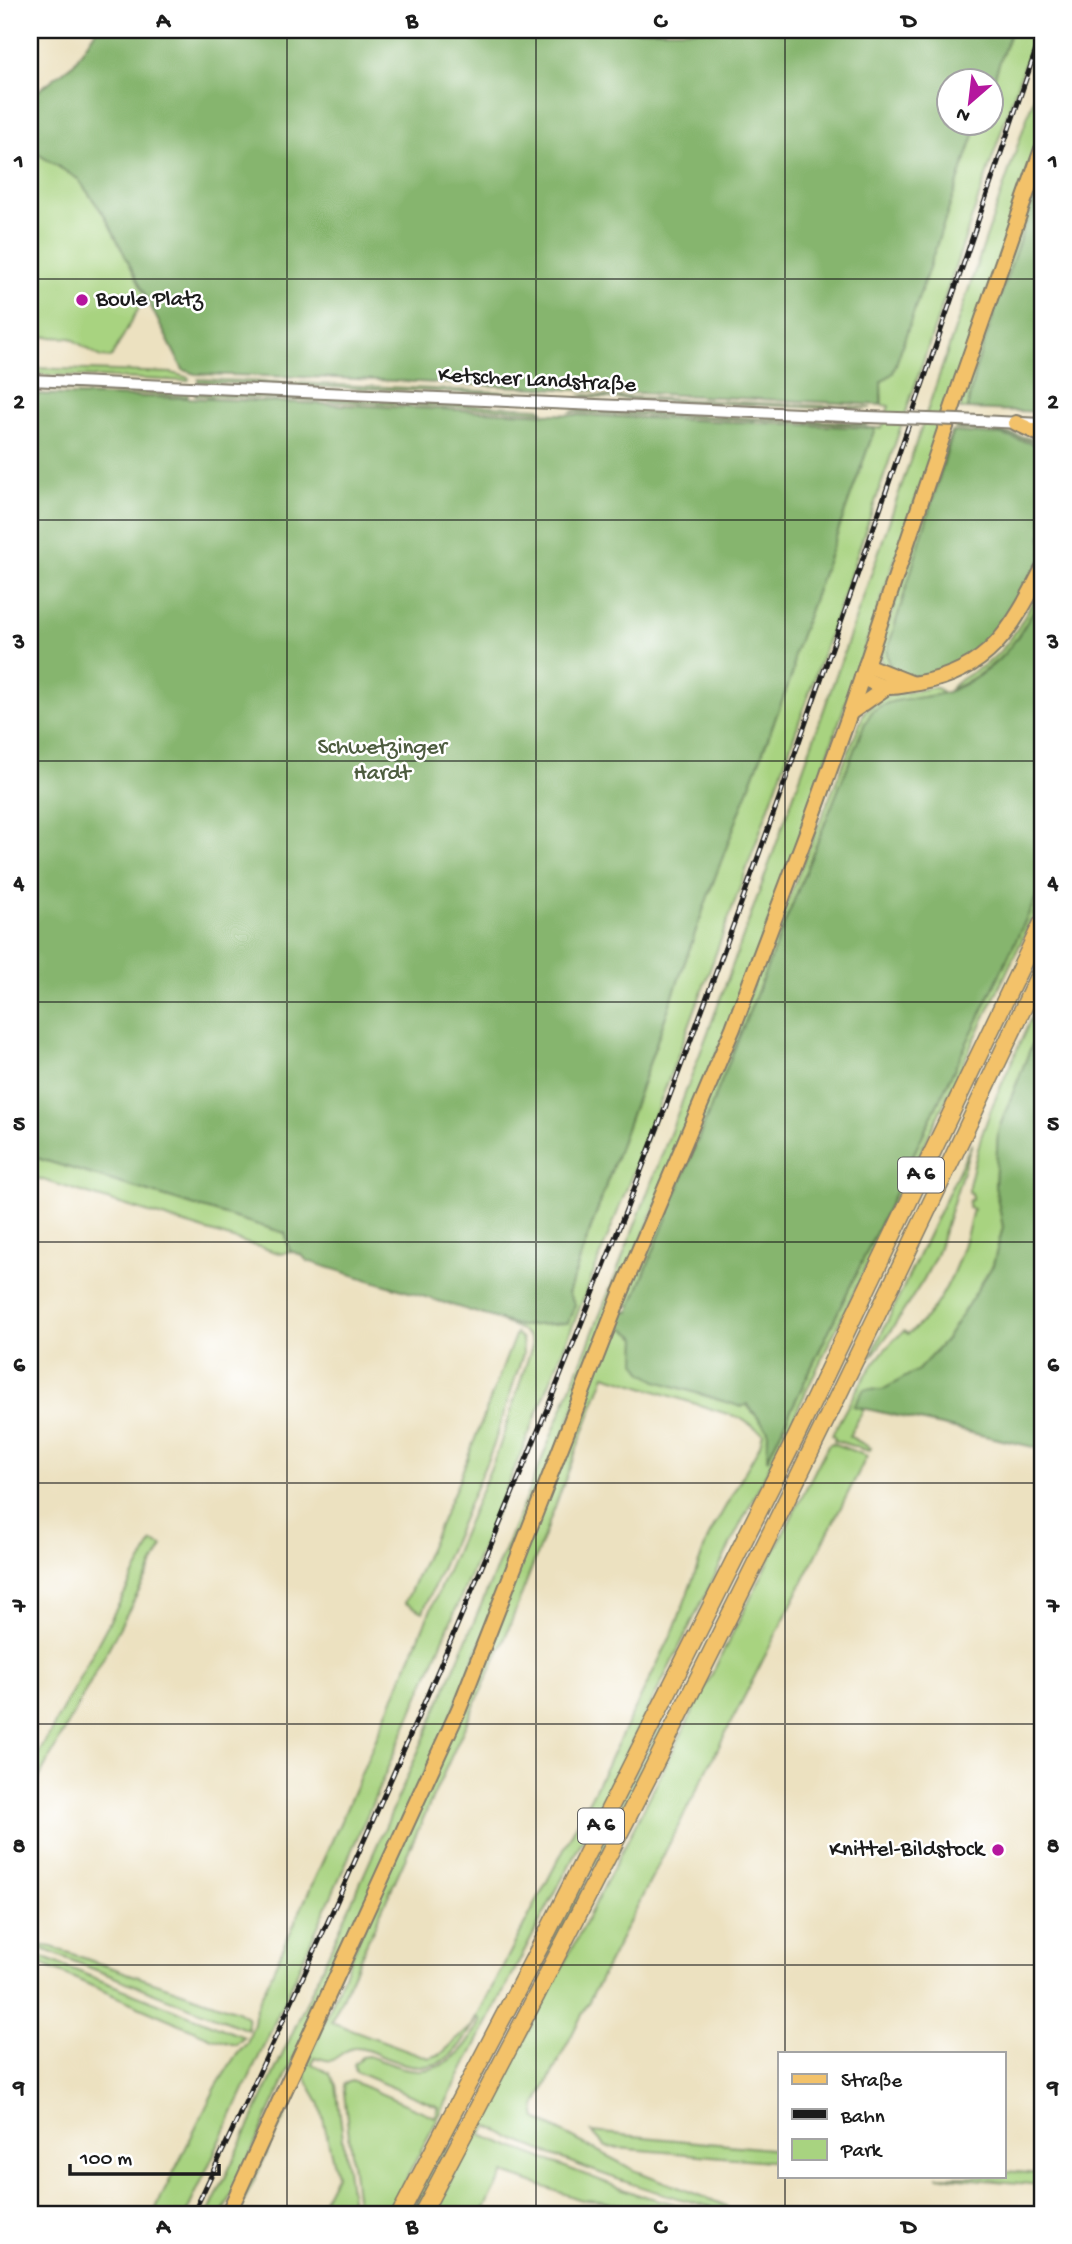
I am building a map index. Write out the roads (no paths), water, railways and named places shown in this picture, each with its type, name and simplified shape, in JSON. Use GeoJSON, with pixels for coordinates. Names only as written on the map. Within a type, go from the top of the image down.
{"type":"FeatureCollection","features":[{"type":"Feature","properties":{"kind":"highway","name":"A 6"},"geometry":{"type":"LineString","coordinates":[[400,2214],[545,1937],[799,1431],[1042,923]]}},
{"type":"Feature","properties":{"kind":"highway","name":"A 6"},"geometry":{"type":"LineString","coordinates":[[422,2214],[636,1803],[818,1437],[1042,968]]}},
{"type":"Feature","properties":{"kind":"main road"},"geometry":{"type":"LineString","coordinates":[[228,2214],[459,1709],[621,1293],[746,994],[850,713],[1042,149]]}},
{"type":"Feature","properties":{"kind":"main road"},"geometry":{"type":"LineString","coordinates":[[1016,423],[1042,435]]}},
{"type":"Feature","properties":{"kind":"main road"},"geometry":{"type":"LineString","coordinates":[[850,713],[884,689],[955,673],[986,655],[1015,621],[1042,570]]}},
{"type":"Feature","properties":{"kind":"main road"},"geometry":{"type":"LineString","coordinates":[[864,671],[913,684]]}},
{"type":"Feature","properties":{"kind":"main road"},"geometry":{"type":"LineString","coordinates":[[864,671],[884,689]]}},
{"type":"Feature","properties":{"kind":"street","name":"Ketscher Landstraße"},"geometry":{"type":"LineString","coordinates":[[30,380],[1042,424]]}},
{"type":"Feature","properties":{"kind":"railway"},"geometry":{"type":"LineString","coordinates":[[193,2214],[317,1947],[435,1678],[603,1269],[707,996],[806,721],[1042,32]]}},
{"type":"Feature","properties":{"kind":"place","name":"Boule Platz"},"geometry":{"type":"Point","coordinates":[82,300]}},
{"type":"Feature","properties":{"kind":"place","name":"Knittel-Bildstock"},"geometry":{"type":"Point","coordinates":[998,1850]}},
{"type":"Feature","properties":{"kind":"park label","name":"Schwetzinger Hardt"},"geometry":{"type":"Point","coordinates":[382,761]}}]}
